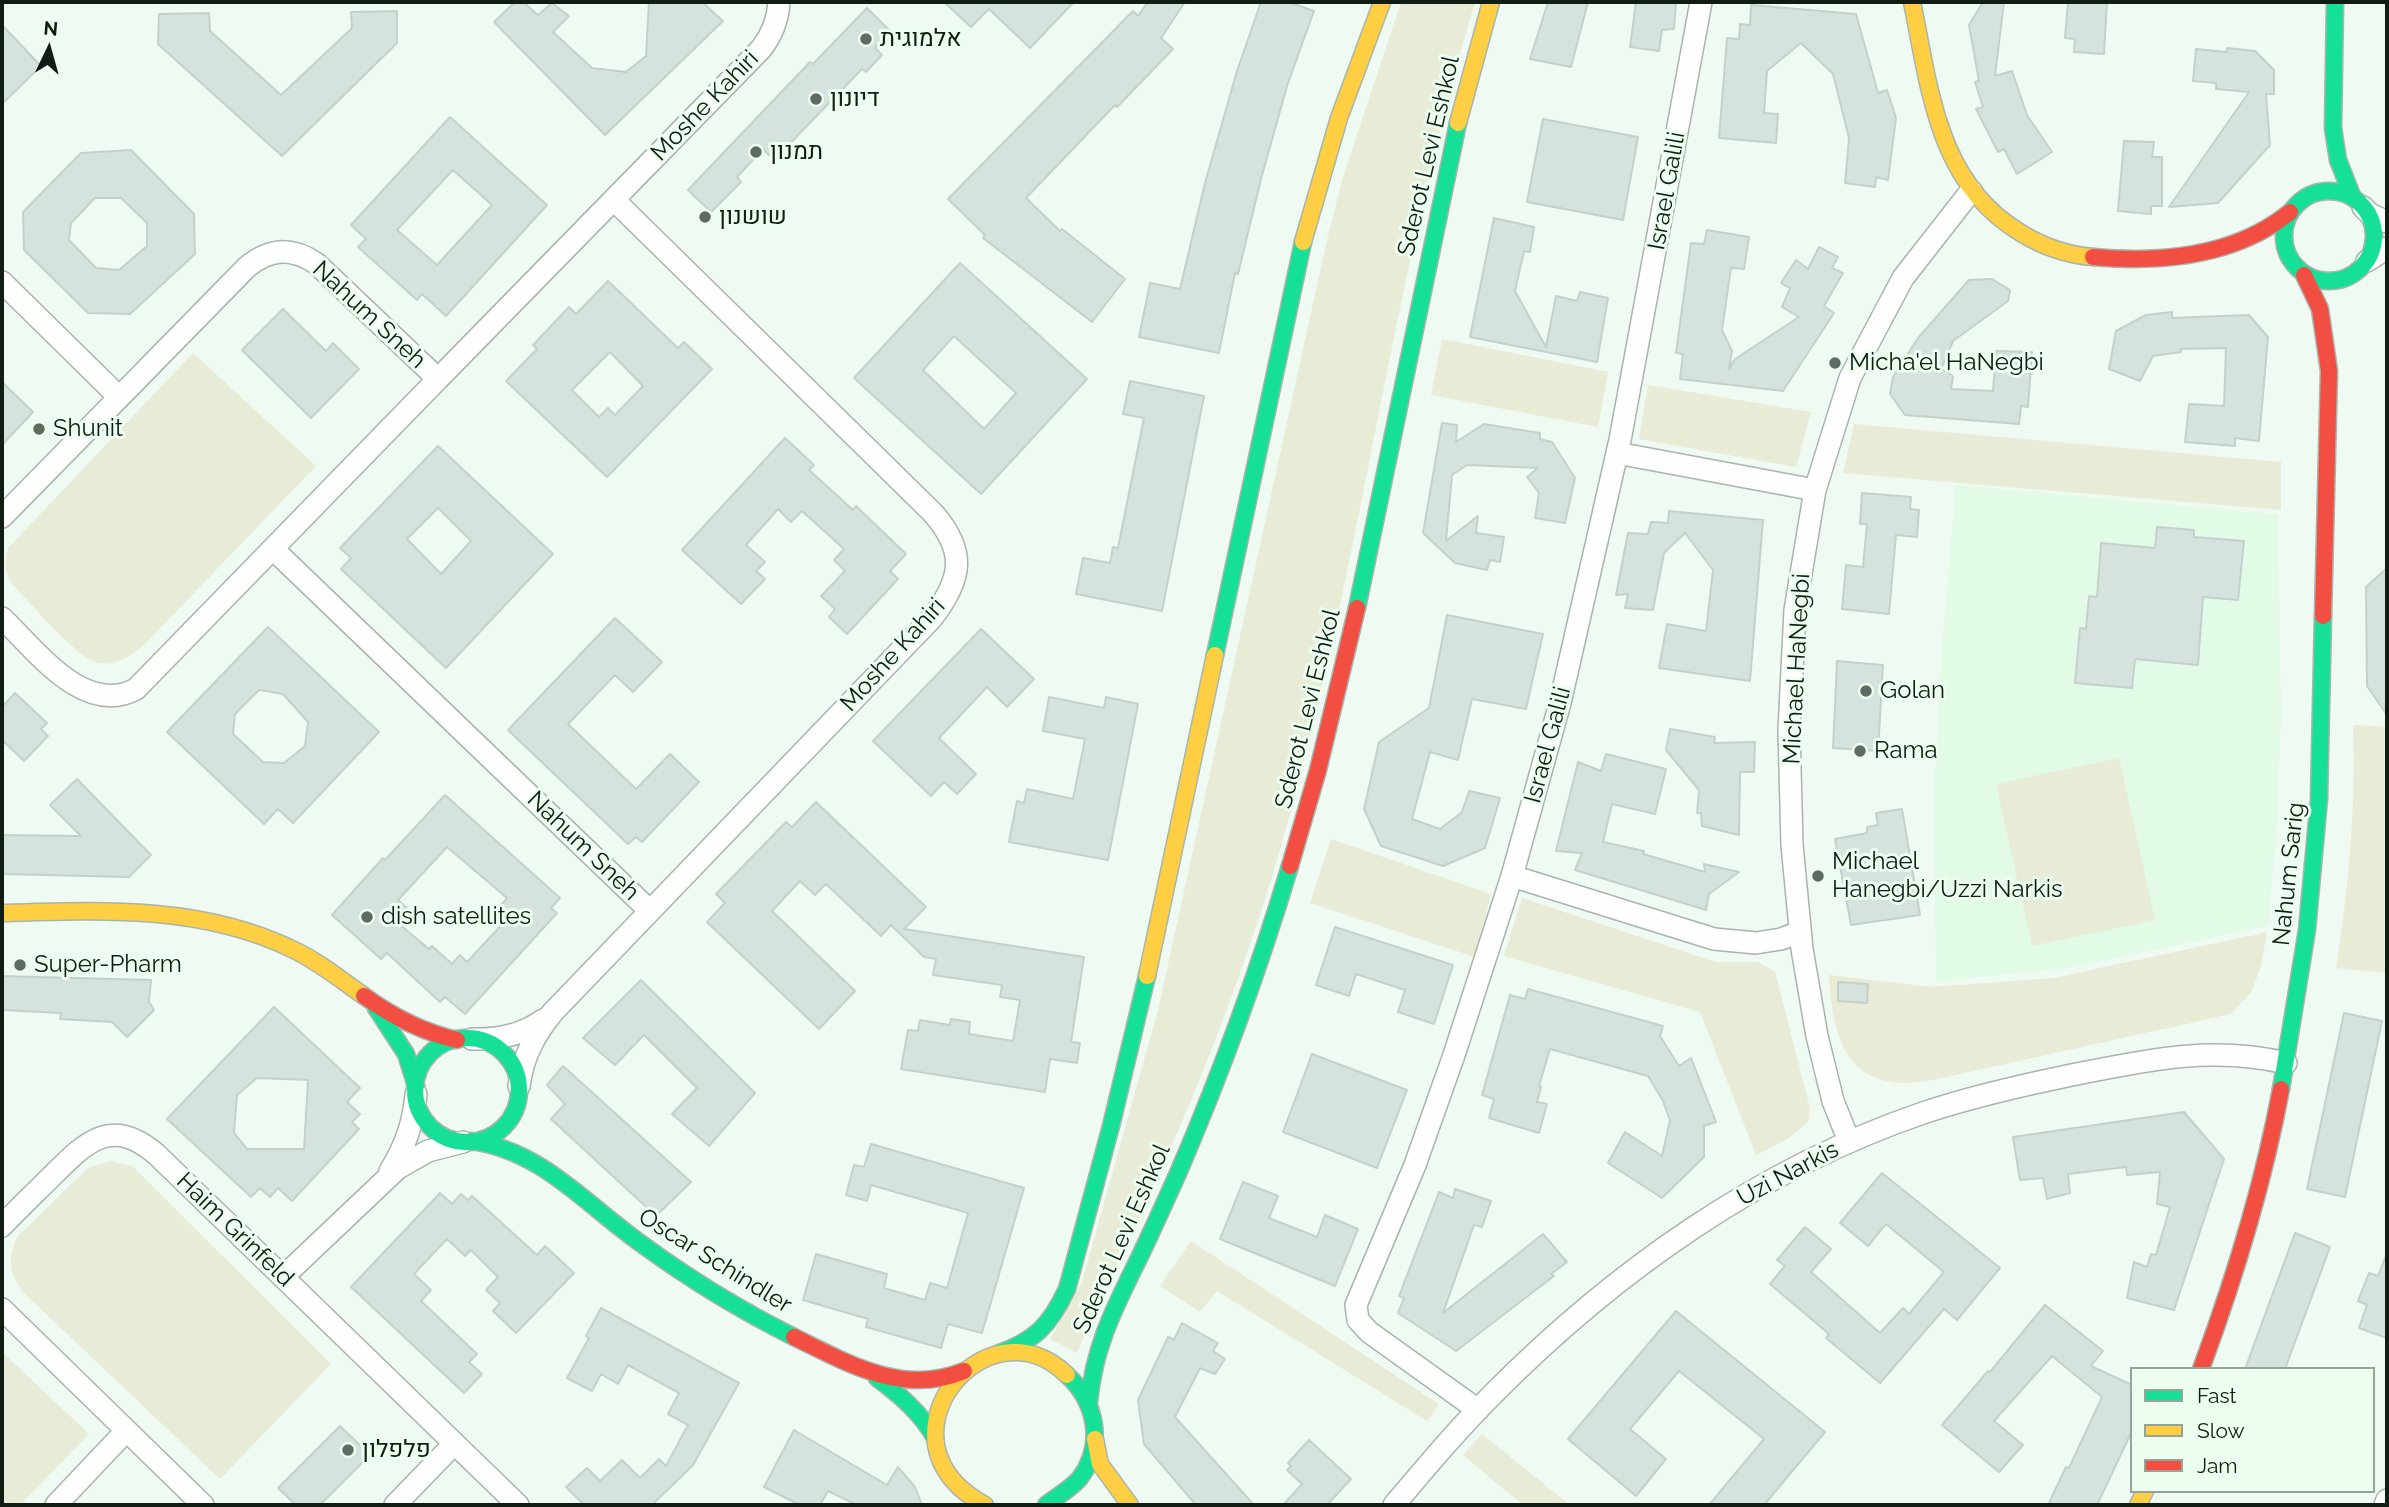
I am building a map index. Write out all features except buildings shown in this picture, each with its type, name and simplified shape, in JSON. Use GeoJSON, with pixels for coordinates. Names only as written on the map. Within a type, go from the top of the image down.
{"type":"FeatureCollection","features":[{"type":"Feature","properties":{"kind":"street","name":"Moshe Kahiri"},"geometry":{"type":"LineString","coordinates":[[439,379],[765,45],[776,22],[779,2]]}},
{"type":"Feature","properties":{"kind":"street","name":"Sderot Levi Eshkol"},"geometry":{"type":"LineString","coordinates":[[964,1371],[974,1364],[1023,1345],[1042,1331],[1058,1310],[1067,1289],[1111,1126],[1148,971],[1306,230],[1339,118],[1382,2]]}},
{"type":"Feature","properties":{"kind":"street","name":"Sderot Levi Eshkol"},"geometry":{"type":"LineString","coordinates":[[1089,1402],[1091,1369],[1101,1333],[1153,1228],[1212,1092],[1268,936],[1306,813],[1345,664],[1453,144],[1490,2]]}},
{"type":"Feature","properties":{"kind":"street","name":"Israel Galili"},"geometry":{"type":"LineString","coordinates":[[1478,1410],[1369,1332],[1359,1320],[1356,1305],[1402,1196],[1439,1098],[1512,876],[1563,690],[1617,453],[1701,2]]}},
{"type":"Feature","properties":{"kind":"street"},"geometry":{"type":"LineString","coordinates":[[1912,2],[1936,112],[1948,150],[1970,191],[1984,207],[2008,227],[2034,242],[2095,258],[2165,258],[2201,252],[2258,235],[2275,225],[2311,195],[2325,191],[2340,192],[2370,214],[2387,222]]}},
{"type":"Feature","properties":{"kind":"street"},"geometry":{"type":"LineString","coordinates":[[2336,2],[2333,128],[2338,160],[2358,203],[2371,219],[2374,233],[2372,248],[2344,298]]}},
{"type":"Feature","properties":{"kind":"street"},"geometry":{"type":"LineString","coordinates":[[2301,273],[2284,247],[2285,225],[2320,166],[2333,128]]}},
{"type":"Feature","properties":{"kind":"street","name":"Michael HaNegbi"},"geometry":{"type":"LineString","coordinates":[[1849,1142],[1833,1101],[1817,1036],[1800,932],[1792,845],[1789,730],[1796,610],[1815,491],[1850,378],[1903,278],[1970,191]]}},
{"type":"Feature","properties":{"kind":"street","name":"Moshe Kahiri"},"geometry":{"type":"LineString","coordinates":[[519,1091],[525,1055],[553,1012],[932,618],[951,590],[957,570],[951,537],[933,513],[614,200]]}},
{"type":"Feature","properties":{"kind":"street"},"geometry":{"type":"LineString","coordinates":[[2269,260],[2317,280],[2332,281],[2346,278],[2387,248]]}},
{"type":"Feature","properties":{"kind":"street","name":"Nahum Sneh"},"geometry":{"type":"LineString","coordinates":[[2,517],[247,267],[266,254],[280,251],[295,253],[317,264],[439,379],[136,689],[118,696],[101,696],[76,686],[62,676],[2,618]]}},
{"type":"Feature","properties":{"kind":"street"},"geometry":{"type":"LineString","coordinates":[[2201,252],[2250,256]]}},
{"type":"Feature","properties":{"kind":"street","name":"Nahum Sarig"},"geometry":{"type":"LineString","coordinates":[[2301,273],[2316,294],[2322,314],[2329,371]]}},
{"type":"Feature","properties":{"kind":"street"},"geometry":{"type":"LineString","coordinates":[[2,282],[120,397]]}},
{"type":"Feature","properties":{"kind":"street","name":"Nahum Sarig"},"geometry":{"type":"LineString","coordinates":[[2202,1367],[2229,1294],[2272,1138],[2310,909],[2319,799],[2329,371],[2338,318]]}},
{"type":"Feature","properties":{"kind":"street"},"geometry":{"type":"LineString","coordinates":[[1617,453],[1815,491]]}},
{"type":"Feature","properties":{"kind":"street","name":"Nahum Sneh"},"geometry":{"type":"LineString","coordinates":[[273,549],[650,911]]}},
{"type":"Feature","properties":{"kind":"street"},"geometry":{"type":"LineString","coordinates":[[1512,876],[1714,939],[1756,943],[1781,939],[1800,932]]}},
{"type":"Feature","properties":{"kind":"street"},"geometry":{"type":"LineString","coordinates":[[2,912],[125,910],[224,922],[273,938],[297,950],[370,999],[421,1029],[439,1036],[488,1043],[501,1051],[512,1064],[519,1091],[515,1111],[506,1124],[487,1138],[436,1148],[412,1158],[385,1179],[283,1277]]}},
{"type":"Feature","properties":{"kind":"street"},"geometry":{"type":"LineString","coordinates":[[370,999],[404,1049],[412,1067],[419,1110],[428,1123],[447,1138],[467,1142]]}},
{"type":"Feature","properties":{"kind":"street","name":"Moshe Kahiri"},"geometry":{"type":"LineString","coordinates":[[464,1039],[492,1039],[518,1034],[553,1012]]}},
{"type":"Feature","properties":{"kind":"street"},"geometry":{"type":"LineString","coordinates":[[385,1179],[408,1134],[415,1109],[419,1070],[428,1056],[440,1046],[464,1039]]}},
{"type":"Feature","properties":{"kind":"street","name":"Uzi Narkis"},"geometry":{"type":"LineString","coordinates":[[1394,1505],[1478,1410],[1561,1331],[1616,1284],[1685,1233],[1760,1186],[1849,1142],[1923,1112],[2012,1088],[2152,1059],[2216,1053],[2257,1056],[2286,1063]]}},
{"type":"Feature","properties":{"kind":"street","name":"Oscar Schindler"},"geometry":{"type":"LineString","coordinates":[[519,1091],[527,1135],[548,1171]]}},
{"type":"Feature","properties":{"kind":"street","name":"Haim Grinfeld"},"geometry":{"type":"LineString","coordinates":[[2,1226],[86,1143],[102,1136],[128,1136],[138,1140],[156,1154],[518,1505]]}},
{"type":"Feature","properties":{"kind":"street","name":"Oscar Schindler"},"geometry":{"type":"LineString","coordinates":[[467,1142],[490,1143],[511,1150],[548,1171],[634,1239],[695,1281],[795,1338],[868,1372],[894,1379],[922,1382],[942,1379],[964,1371]]}},
{"type":"Feature","properties":{"kind":"street"},"geometry":{"type":"LineString","coordinates":[[2,1309],[203,1505]]}},
{"type":"Feature","properties":{"kind":"street"},"geometry":{"type":"LineString","coordinates":[[997,1354],[1023,1353],[1047,1359],[1077,1381],[1089,1402],[1095,1426],[1093,1452],[1083,1475],[1067,1493],[1047,1505]]}},
{"type":"Feature","properties":{"kind":"street"},"geometry":{"type":"LineString","coordinates":[[964,1371],[942,1400],[935,1438],[941,1462],[947,1473],[966,1498],[985,1505]]}},
{"type":"Feature","properties":{"kind":"street","name":"Oscar Schindler"},"geometry":{"type":"LineString","coordinates":[[868,1372],[912,1406],[935,1438]]}},
{"type":"Feature","properties":{"kind":"street"},"geometry":{"type":"LineString","coordinates":[[56,1505],[126,1431]]}},
{"type":"Feature","properties":{"kind":"street"},"geometry":{"type":"LineString","coordinates":[[1095,1439],[1100,1464],[1130,1505]]}},
{"type":"Feature","properties":{"kind":"street"},"geometry":{"type":"LineString","coordinates":[[394,1505],[454,1444]]}},
{"type":"Feature","properties":{"kind":"street"},"geometry":{"type":"LineString","coordinates":[[2385,1505],[2387,1500]]}},
{"type":"Feature","properties":{"kind":"street"},"geometry":{"type":"LineString","coordinates":[[1047,1505],[1073,1505]]}},
{"type":"Feature","properties":{"kind":"shaded area"},"geometry":{"type":"Polygon","coordinates":[[[1401,2],[1475,2],[1419,219],[1329,657],[1303,766],[1273,874],[1215,1041],[1162,1167],[1077,1353],[1050,1339],[1082,1282],[1158,1010],[1327,240],[1343,177],[1401,2]]]}},
{"type":"Feature","properties":{"kind":"shaded area"},"geometry":{"type":"Polygon","coordinates":[[[1442,339],[1608,372],[1598,427],[1431,395],[1442,339]]]}},
{"type":"Feature","properties":{"kind":"shaded area"},"geometry":{"type":"Polygon","coordinates":[[[193,353],[316,466],[144,645],[124,659],[100,663],[91,660],[67,642],[12,584],[6,566],[8,548],[193,353]]]}},
{"type":"Feature","properties":{"kind":"shaded area"},"geometry":{"type":"Polygon","coordinates":[[[1648,385],[1811,412],[1796,467],[1639,439],[1648,385]]]}},
{"type":"Feature","properties":{"kind":"shaded area"},"geometry":{"type":"Polygon","coordinates":[[[1854,424],[2281,462],[2281,510],[1843,473],[1854,424]]]}},
{"type":"Feature","properties":{"kind":"shaded area"},"geometry":{"type":"Polygon","coordinates":[[[1956,485],[2278,514],[2281,719],[2276,838],[2268,926],[2063,969],[1936,981],[1934,792],[1943,635],[1956,485]]]}},
{"type":"Feature","properties":{"kind":"shaded area"},"geometry":{"type":"Polygon","coordinates":[[[2353,725],[2387,727],[2387,973],[2336,968],[2350,846],[2353,725]]]}},
{"type":"Feature","properties":{"kind":"shaded area"},"geometry":{"type":"Polygon","coordinates":[[[2119,758],[2155,920],[2032,946],[1996,784],[2119,758]]]}},
{"type":"Feature","properties":{"kind":"shaded area"},"geometry":{"type":"Polygon","coordinates":[[[1331,839],[1491,894],[1475,957],[1310,903],[1331,839]]]}},
{"type":"Feature","properties":{"kind":"shaded area"},"geometry":{"type":"Polygon","coordinates":[[[1522,898],[1716,962],[1758,962],[1775,972],[1810,1108],[1808,1122],[1789,1138],[1756,1155],[1700,1012],[1504,956],[1522,898]]]}},
{"type":"Feature","properties":{"kind":"shaded area"},"geometry":{"type":"Polygon","coordinates":[[[2267,932],[2261,965],[2252,991],[2231,1014],[1933,1080],[1905,1083],[1882,1080],[1865,1072],[1851,1060],[1835,1023],[1829,975],[1931,987],[2054,978],[2267,932]]]}},
{"type":"Feature","properties":{"kind":"shaded area"},"geometry":{"type":"Polygon","coordinates":[[[110,1161],[132,1166],[331,1364],[220,1479],[23,1292],[12,1271],[12,1251],[18,1236],[88,1168],[110,1161]]]}},
{"type":"Feature","properties":{"kind":"shaded area"},"geometry":{"type":"Polygon","coordinates":[[[1191,1241],[1439,1404],[1427,1421],[1217,1291],[1200,1312],[1160,1286],[1191,1241]]]}},
{"type":"Feature","properties":{"kind":"shaded area"},"geometry":{"type":"Polygon","coordinates":[[[2,1352],[89,1434],[20,1505],[2,1505],[2,1352]]]}},
{"type":"Feature","properties":{"kind":"shaded area"},"geometry":{"type":"Polygon","coordinates":[[[1482,1434],[1570,1505],[1523,1505],[1463,1455],[1482,1434]]]}},
{"type":"Feature","properties":{"kind":"traffic: fast"},"geometry":{"type":"LineString","coordinates":[[2335,2],[2333,128],[2338,160],[2353,198]]}},
{"type":"Feature","properties":{"kind":"traffic: fast"},"geometry":{"type":"LineString","coordinates":[[1357,608],[1458,123]]}},
{"type":"Feature","properties":{"kind":"traffic: fast"},"geometry":{"type":"LineString","coordinates":[[2329,191],[2346,194],[2361,204],[2371,219],[2374,236],[2371,253],[2361,268],[2346,278],[2329,281],[2312,278],[2297,268],[2287,253],[2284,236],[2287,219],[2297,204],[2312,194],[2329,191]]}},
{"type":"Feature","properties":{"kind":"traffic: fast"},"geometry":{"type":"LineString","coordinates":[[1215,655],[1303,242]]}},
{"type":"Feature","properties":{"kind":"traffic: fast"},"geometry":{"type":"LineString","coordinates":[[2281,1089],[2307,930],[2319,799],[2323,616]]}},
{"type":"Feature","properties":{"kind":"traffic: fast"},"geometry":{"type":"LineString","coordinates":[[1089,1402],[1096,1363],[1107,1327],[1179,1171],[1210,1096],[1253,981],[1290,866]]}},
{"type":"Feature","properties":{"kind":"traffic: fast"},"geometry":{"type":"LineString","coordinates":[[997,1354],[1022,1343],[1040,1330],[1054,1313],[1067,1289],[1111,1126],[1147,976]]}},
{"type":"Feature","properties":{"kind":"traffic: fast"},"geometry":{"type":"LineString","coordinates":[[376,1008],[406,1054],[416,1086]]}},
{"type":"Feature","properties":{"kind":"traffic: fast"},"geometry":{"type":"LineString","coordinates":[[467,1038],[487,1042],[510,1061],[515,1070],[519,1090],[515,1110],[496,1133],[487,1138],[467,1142],[447,1138],[424,1119],[419,1110],[415,1090],[419,1070],[438,1047],[447,1042],[467,1038]]}},
{"type":"Feature","properties":{"kind":"traffic: fast"},"geometry":{"type":"LineString","coordinates":[[471,1141],[496,1146],[542,1168],[622,1230],[680,1270],[736,1306],[794,1337]]}},
{"type":"Feature","properties":{"kind":"traffic: fast"},"geometry":{"type":"LineString","coordinates":[[1046,1505],[1080,1478],[1093,1451],[1094,1424],[1090,1410],[1085,1398],[1067,1375]]}},
{"type":"Feature","properties":{"kind":"traffic: fast"},"geometry":{"type":"LineString","coordinates":[[877,1378],[909,1405],[935,1438]]}},
{"type":"Feature","properties":{"kind":"traffic: slow"},"geometry":{"type":"LineString","coordinates":[[1303,242],[1339,118],[1382,2]]}},
{"type":"Feature","properties":{"kind":"traffic: slow"},"geometry":{"type":"LineString","coordinates":[[1458,123],[1491,2]]}},
{"type":"Feature","properties":{"kind":"traffic: slow"},"geometry":{"type":"LineString","coordinates":[[1912,2],[1932,100],[1954,161],[1971,188],[1993,212],[2029,238],[2065,252],[2093,257]]}},
{"type":"Feature","properties":{"kind":"traffic: slow"},"geometry":{"type":"LineString","coordinates":[[1147,976],[1215,655]]}},
{"type":"Feature","properties":{"kind":"traffic: slow"},"geometry":{"type":"LineString","coordinates":[[2,913],[113,911],[186,917],[222,924],[302,954],[364,996]]}},
{"type":"Feature","properties":{"kind":"traffic: slow"},"geometry":{"type":"LineString","coordinates":[[985,1505],[951,1478],[936,1447],[938,1415],[951,1386],[975,1365],[1004,1353],[1036,1355],[1067,1375]]}},
{"type":"Feature","properties":{"kind":"traffic: slow"},"geometry":{"type":"LineString","coordinates":[[1095,1439],[1100,1464],[1130,1505]]}},
{"type":"Feature","properties":{"kind":"traffic: slow"},"geometry":{"type":"LineString","coordinates":[[2138,1505],[2144,1493]]}},
{"type":"Feature","properties":{"kind":"traffic: jam"},"geometry":{"type":"LineString","coordinates":[[2093,257],[2145,259],[2196,254],[2246,239],[2290,212]]}},
{"type":"Feature","properties":{"kind":"traffic: jam"},"geometry":{"type":"LineString","coordinates":[[2304,275],[2320,309],[2329,371],[2323,616]]}},
{"type":"Feature","properties":{"kind":"traffic: jam"},"geometry":{"type":"LineString","coordinates":[[1290,866],[1318,770],[1357,608]]}},
{"type":"Feature","properties":{"kind":"traffic: jam"},"geometry":{"type":"LineString","coordinates":[[364,996],[408,1023],[457,1040]]}},
{"type":"Feature","properties":{"kind":"traffic: jam"},"geometry":{"type":"LineString","coordinates":[[2202,1367],[2247,1231],[2266,1161],[2281,1089]]}},
{"type":"Feature","properties":{"kind":"traffic: jam"},"geometry":{"type":"LineString","coordinates":[[794,1337],[856,1366],[898,1378],[941,1378],[964,1371]]}},
{"type":"Feature","properties":{"kind":"place","name":"אלמוגית"},"geometry":{"type":"Point","coordinates":[866,39]}},
{"type":"Feature","properties":{"kind":"place","name":"דיונון"},"geometry":{"type":"Point","coordinates":[816,99]}},
{"type":"Feature","properties":{"kind":"place","name":"תמנון"},"geometry":{"type":"Point","coordinates":[756,152]}},
{"type":"Feature","properties":{"kind":"place","name":"שושנון"},"geometry":{"type":"Point","coordinates":[705,217]}},
{"type":"Feature","properties":{"kind":"place","name":"Micha'el HaNegbi"},"geometry":{"type":"Point","coordinates":[1835,363]}},
{"type":"Feature","properties":{"kind":"place","name":"Shunit"},"geometry":{"type":"Point","coordinates":[39,429]}},
{"type":"Feature","properties":{"kind":"place","name":"Golan"},"geometry":{"type":"Point","coordinates":[1866,691]}},
{"type":"Feature","properties":{"kind":"place","name":"Rama"},"geometry":{"type":"Point","coordinates":[1860,751]}},
{"type":"Feature","properties":{"kind":"place","name":"Michael Hanegbi/Uzzi Narkis"},"geometry":{"type":"Point","coordinates":[1818,876]}},
{"type":"Feature","properties":{"kind":"place","name":"dish satellites"},"geometry":{"type":"Point","coordinates":[367,917]}},
{"type":"Feature","properties":{"kind":"place","name":"Super-Pharm"},"geometry":{"type":"Point","coordinates":[20,965]}},
{"type":"Feature","properties":{"kind":"place","name":"פלפלון"},"geometry":{"type":"Point","coordinates":[348,1450]}}]}
